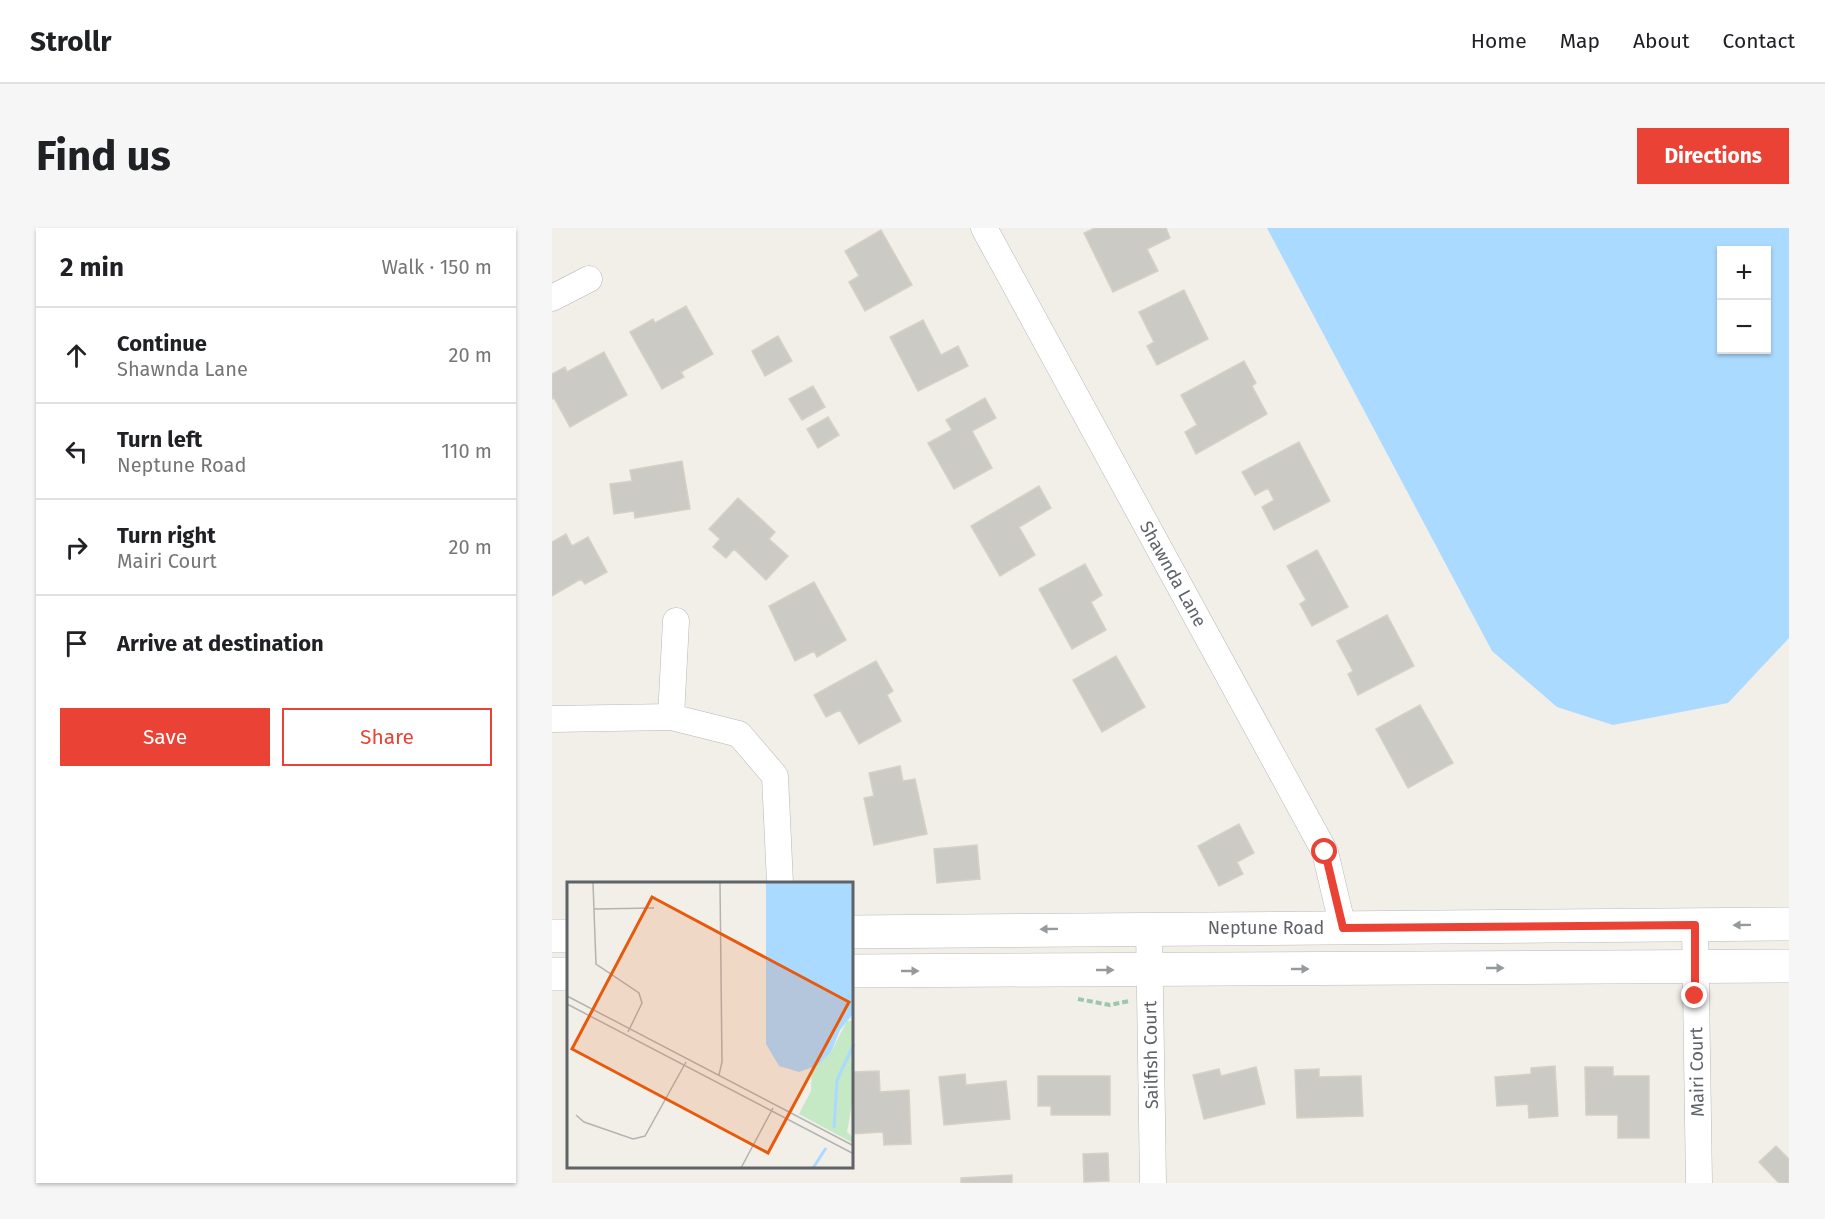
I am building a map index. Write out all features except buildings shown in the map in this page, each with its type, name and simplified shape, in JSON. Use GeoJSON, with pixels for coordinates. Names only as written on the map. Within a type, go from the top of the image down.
{"type":"FeatureCollection","features":[{"type":"Feature","properties":{"kind":"main road","name":"Neptune Road"},"geometry":{"type":"LineString","coordinates":[[854,932],[1789,924]]}},
{"type":"Feature","properties":{"kind":"main road"},"geometry":{"type":"LineString","coordinates":[[854,971],[1789,966]]}},
{"type":"Feature","properties":{"kind":"main road"},"geometry":{"type":"LineString","coordinates":[[552,975],[567,974]]}},
{"type":"Feature","properties":{"kind":"street","name":"Shawnda Lane"},"geometry":{"type":"LineString","coordinates":[[984,228],[1325,852],[1343,928]]}},
{"type":"Feature","properties":{"kind":"street"},"geometry":{"type":"LineString","coordinates":[[552,298],[589,279]]}},
{"type":"Feature","properties":{"kind":"street"},"geometry":{"type":"LineString","coordinates":[[671,717],[676,621]]}},
{"type":"Feature","properties":{"kind":"street"},"geometry":{"type":"LineString","coordinates":[[552,719],[671,717],[739,734],[775,776],[780,882]]}},
{"type":"Feature","properties":{"kind":"street","name":"Mairi Court"},"geometry":{"type":"LineString","coordinates":[[1695,925],[1699,1183]]}},
{"type":"Feature","properties":{"kind":"street","name":"Sailfish Court"},"geometry":{"type":"LineString","coordinates":[[1149,928],[1154,1183]]}},
{"type":"Feature","properties":{"kind":"water"},"geometry":{"type":"Polygon","coordinates":[[[1267,228],[1789,228],[1789,638],[1728,703],[1613,725],[1557,707],[1492,651],[1267,228]]]}},
{"type":"Feature","properties":{"kind":"route"},"geometry":{"type":"LineString","coordinates":[[1325,852],[1343,928],[1695,925],[1695,996]]}}]}
